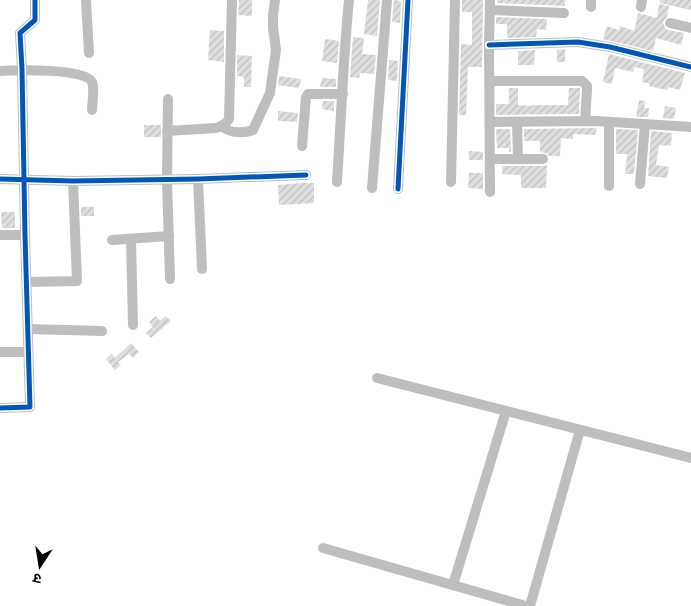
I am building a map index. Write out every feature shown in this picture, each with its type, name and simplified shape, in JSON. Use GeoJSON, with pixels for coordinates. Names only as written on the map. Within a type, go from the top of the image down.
{"type":"FeatureCollection","features":[{"type":"Feature","properties":{"kind":"street"},"geometry":{"type":"LineString","coordinates":[[0,408],[30,407],[20,33],[35,20],[34,0]]}},
{"type":"Feature","properties":{"kind":"street"},"geometry":{"type":"LineString","coordinates":[[86,0],[89,53]]}},
{"type":"Feature","properties":{"kind":"street"},"geometry":{"type":"LineString","coordinates":[[167,131],[216,128],[222,126],[229,119],[232,0]]}},
{"type":"Feature","properties":{"kind":"street"},"geometry":{"type":"LineString","coordinates":[[222,126],[232,132],[250,132],[253,130],[265,104],[270,92],[276,50],[273,27],[275,0]]}},
{"type":"Feature","properties":{"kind":"street"},"geometry":{"type":"LineString","coordinates":[[336,182],[343,94],[343,61],[349,0]]}},
{"type":"Feature","properties":{"kind":"street"},"geometry":{"type":"LineString","coordinates":[[372,188],[387,0]]}},
{"type":"Feature","properties":{"kind":"street"},"geometry":{"type":"LineString","coordinates":[[398,188],[408,0]]}},
{"type":"Feature","properties":{"kind":"street"},"geometry":{"type":"LineString","coordinates":[[451,182],[455,0]]}},
{"type":"Feature","properties":{"kind":"street"},"geometry":{"type":"LineString","coordinates":[[490,192],[490,5],[564,13]]}},
{"type":"Feature","properties":{"kind":"street"},"geometry":{"type":"LineString","coordinates":[[670,23],[691,28]]}},
{"type":"Feature","properties":{"kind":"street"},"geometry":{"type":"LineString","coordinates":[[489,45],[578,42],[610,47],[691,66]]}},
{"type":"Feature","properties":{"kind":"street"},"geometry":{"type":"LineString","coordinates":[[0,71],[22,70],[75,73],[89,78],[93,87],[92,110]]}},
{"type":"Feature","properties":{"kind":"street"},"geometry":{"type":"LineString","coordinates":[[490,81],[582,81],[587,86],[585,121]]}},
{"type":"Feature","properties":{"kind":"street"},"geometry":{"type":"LineString","coordinates":[[302,146],[306,97],[308,94],[343,94]]}},
{"type":"Feature","properties":{"kind":"street"},"geometry":{"type":"LineString","coordinates":[[168,100],[167,180],[170,279]]}},
{"type":"Feature","properties":{"kind":"street"},"geometry":{"type":"LineString","coordinates":[[490,122],[585,121],[691,127]]}},
{"type":"Feature","properties":{"kind":"street"},"geometry":{"type":"LineString","coordinates":[[516,122],[518,159]]}},
{"type":"Feature","properties":{"kind":"street"},"geometry":{"type":"LineString","coordinates":[[609,122],[609,186]]}},
{"type":"Feature","properties":{"kind":"street"},"geometry":{"type":"LineString","coordinates":[[640,184],[645,124]]}},
{"type":"Feature","properties":{"kind":"street"},"geometry":{"type":"LineString","coordinates":[[490,159],[543,159]]}},
{"type":"Feature","properties":{"kind":"street"},"geometry":{"type":"LineString","coordinates":[[0,179],[73,181],[167,180],[306,174]]}},
{"type":"Feature","properties":{"kind":"street"},"geometry":{"type":"LineString","coordinates":[[198,179],[202,269]]}},
{"type":"Feature","properties":{"kind":"street"},"geometry":{"type":"LineString","coordinates":[[27,282],[77,281],[73,181]]}},
{"type":"Feature","properties":{"kind":"street"},"geometry":{"type":"LineString","coordinates":[[0,235],[24,235]]}},
{"type":"Feature","properties":{"kind":"street"},"geometry":{"type":"LineString","coordinates":[[112,240],[169,236]]}},
{"type":"Feature","properties":{"kind":"street"},"geometry":{"type":"LineString","coordinates":[[131,239],[133,325]]}},
{"type":"Feature","properties":{"kind":"street"},"geometry":{"type":"LineString","coordinates":[[28,329],[102,330]]}},
{"type":"Feature","properties":{"kind":"street"},"geometry":{"type":"LineString","coordinates":[[0,352],[28,352]]}},
{"type":"Feature","properties":{"kind":"street"},"geometry":{"type":"LineString","coordinates":[[377,378],[691,458]]}},
{"type":"Feature","properties":{"kind":"street"},"geometry":{"type":"LineString","coordinates":[[454,585],[506,410]]}},
{"type":"Feature","properties":{"kind":"street"},"geometry":{"type":"LineString","coordinates":[[323,548],[528,606],[580,430]]}},
{"type":"Feature","properties":{"kind":"building"},"geometry":{"type":"Polygon","coordinates":[[[239,0],[252,0],[252,16],[238,15],[239,0]]]}},
{"type":"Feature","properties":{"kind":"building"},"geometry":{"type":"Polygon","coordinates":[[[368,0],[380,0],[377,36],[364,34],[368,0]]]}},
{"type":"Feature","properties":{"kind":"building"},"geometry":{"type":"Polygon","coordinates":[[[394,0],[401,1],[400,23],[392,22],[394,0]]]}},
{"type":"Feature","properties":{"kind":"building"},"geometry":{"type":"Polygon","coordinates":[[[462,0],[483,0],[482,67],[468,67],[466,115],[459,115],[461,44],[472,45],[472,12],[462,12],[462,0]]]}},
{"type":"Feature","properties":{"kind":"building"},"geometry":{"type":"Polygon","coordinates":[[[497,0],[565,0],[565,6],[497,3],[497,0]]]}},
{"type":"Feature","properties":{"kind":"building"},"geometry":{"type":"Polygon","coordinates":[[[660,0],[691,0],[691,10],[660,3],[660,0]]]}},
{"type":"Feature","properties":{"kind":"building"},"geometry":{"type":"Polygon","coordinates":[[[659,4],[669,6],[667,17],[663,22],[665,28],[684,33],[681,45],[656,38],[653,51],[603,39],[607,26],[619,30],[620,26],[634,31],[638,13],[657,18],[659,4]]]}},
{"type":"Feature","properties":{"kind":"building"},"geometry":{"type":"Polygon","coordinates":[[[496,17],[547,19],[546,30],[537,29],[536,37],[507,38],[507,24],[496,24],[496,17]]]}},
{"type":"Feature","properties":{"kind":"building"},"geometry":{"type":"Polygon","coordinates":[[[210,30],[224,31],[224,62],[208,60],[210,30]]]}},
{"type":"Feature","properties":{"kind":"building"},"geometry":{"type":"Polygon","coordinates":[[[353,37],[364,38],[362,54],[376,55],[374,74],[360,73],[359,78],[350,77],[353,37]]]}},
{"type":"Feature","properties":{"kind":"building"},"geometry":{"type":"Polygon","coordinates":[[[325,39],[339,41],[337,63],[322,61],[325,39]]]}},
{"type":"Feature","properties":{"kind":"building"},"geometry":{"type":"Polygon","coordinates":[[[565,49],[565,62],[557,62],[557,50],[565,49]]]}},
{"type":"Feature","properties":{"kind":"building"},"geometry":{"type":"Polygon","coordinates":[[[535,50],[534,65],[518,65],[518,51],[535,50]]]}},
{"type":"Feature","properties":{"kind":"building"},"geometry":{"type":"Polygon","coordinates":[[[609,54],[685,73],[680,90],[668,87],[667,90],[649,86],[650,84],[642,82],[644,69],[634,67],[633,72],[615,68],[612,84],[603,82],[609,54]]]}},
{"type":"Feature","properties":{"kind":"building"},"geometry":{"type":"Polygon","coordinates":[[[237,55],[252,56],[251,87],[244,87],[244,77],[237,76],[237,55]]]}},
{"type":"Feature","properties":{"kind":"building"},"geometry":{"type":"Polygon","coordinates":[[[389,60],[398,61],[397,81],[388,80],[389,60]]]}},
{"type":"Feature","properties":{"kind":"building"},"geometry":{"type":"Polygon","coordinates":[[[279,76],[301,79],[299,88],[278,85],[279,76]]]}},
{"type":"Feature","properties":{"kind":"building"},"geometry":{"type":"Polygon","coordinates":[[[322,78],[336,79],[336,87],[320,87],[322,78]]]}},
{"type":"Feature","properties":{"kind":"building"},"geometry":{"type":"Polygon","coordinates":[[[509,88],[518,88],[518,105],[532,106],[568,105],[569,88],[580,88],[579,114],[496,115],[496,104],[509,104],[509,88]]]}},
{"type":"Feature","properties":{"kind":"building"},"geometry":{"type":"Polygon","coordinates":[[[639,100],[645,101],[644,108],[649,108],[648,117],[636,117],[639,100]]]}},
{"type":"Feature","properties":{"kind":"building"},"geometry":{"type":"Polygon","coordinates":[[[323,101],[334,101],[334,111],[322,109],[323,101]]]}},
{"type":"Feature","properties":{"kind":"building"},"geometry":{"type":"Polygon","coordinates":[[[665,106],[676,108],[674,119],[663,118],[665,106]]]}},
{"type":"Feature","properties":{"kind":"building"},"geometry":{"type":"Polygon","coordinates":[[[278,111],[298,113],[297,122],[278,121],[278,111]]]}},
{"type":"Feature","properties":{"kind":"building"},"geometry":{"type":"Polygon","coordinates":[[[144,125],[161,125],[161,137],[144,137],[144,125]]]}},
{"type":"Feature","properties":{"kind":"building"},"geometry":{"type":"Polygon","coordinates":[[[597,128],[595,135],[574,134],[573,139],[561,138],[560,156],[549,156],[546,153],[540,152],[540,141],[524,141],[524,129],[597,128]]]}},
{"type":"Feature","properties":{"kind":"building"},"geometry":{"type":"Polygon","coordinates":[[[496,129],[510,129],[511,152],[509,152],[509,148],[497,148],[496,129]]]}},
{"type":"Feature","properties":{"kind":"building"},"geometry":{"type":"Polygon","coordinates":[[[616,129],[638,130],[634,174],[625,174],[627,154],[616,154],[616,129]]]}},
{"type":"Feature","properties":{"kind":"building"},"geometry":{"type":"Polygon","coordinates":[[[651,131],[672,133],[671,146],[659,145],[656,165],[669,167],[667,178],[648,176],[651,131]]]}},
{"type":"Feature","properties":{"kind":"building"},"geometry":{"type":"Polygon","coordinates":[[[469,151],[483,152],[483,160],[469,160],[469,151]]]}},
{"type":"Feature","properties":{"kind":"building"},"geometry":{"type":"Polygon","coordinates":[[[547,165],[546,188],[521,188],[521,175],[502,174],[502,166],[547,165]]]}},
{"type":"Feature","properties":{"kind":"building"},"geometry":{"type":"Polygon","coordinates":[[[469,173],[483,173],[483,189],[468,188],[469,173]]]}},
{"type":"Feature","properties":{"kind":"building"},"geometry":{"type":"Polygon","coordinates":[[[314,183],[314,203],[279,205],[278,185],[314,183]]]}},
{"type":"Feature","properties":{"kind":"building"},"geometry":{"type":"Polygon","coordinates":[[[81,207],[94,207],[94,216],[81,216],[81,207]]]}},
{"type":"Feature","properties":{"kind":"building"},"geometry":{"type":"Polygon","coordinates":[[[1,212],[15,212],[15,228],[2,228],[1,212]]]}},
{"type":"Feature","properties":{"kind":"building"},"geometry":{"type":"Polygon","coordinates":[[[156,316],[160,321],[166,316],[171,321],[151,338],[146,333],[153,327],[149,322],[156,316]]]}},
{"type":"Feature","properties":{"kind":"building"},"geometry":{"type":"Polygon","coordinates":[[[131,343],[139,352],[133,358],[129,354],[118,362],[121,365],[115,370],[106,359],[112,354],[115,358],[131,343]]]}},
{"type":"Feature","properties":{"kind":"cycle path"},"geometry":{"type":"LineString","coordinates":[[0,408],[30,407],[20,33],[35,20],[35,0]]}},
{"type":"Feature","properties":{"kind":"cycle path"},"geometry":{"type":"LineString","coordinates":[[398,189],[408,0]]}},
{"type":"Feature","properties":{"kind":"cycle path"},"geometry":{"type":"LineString","coordinates":[[489,45],[578,42],[610,47],[691,67]]}},
{"type":"Feature","properties":{"kind":"cycle path"},"geometry":{"type":"LineString","coordinates":[[0,179],[73,181],[306,175]]}}]}
